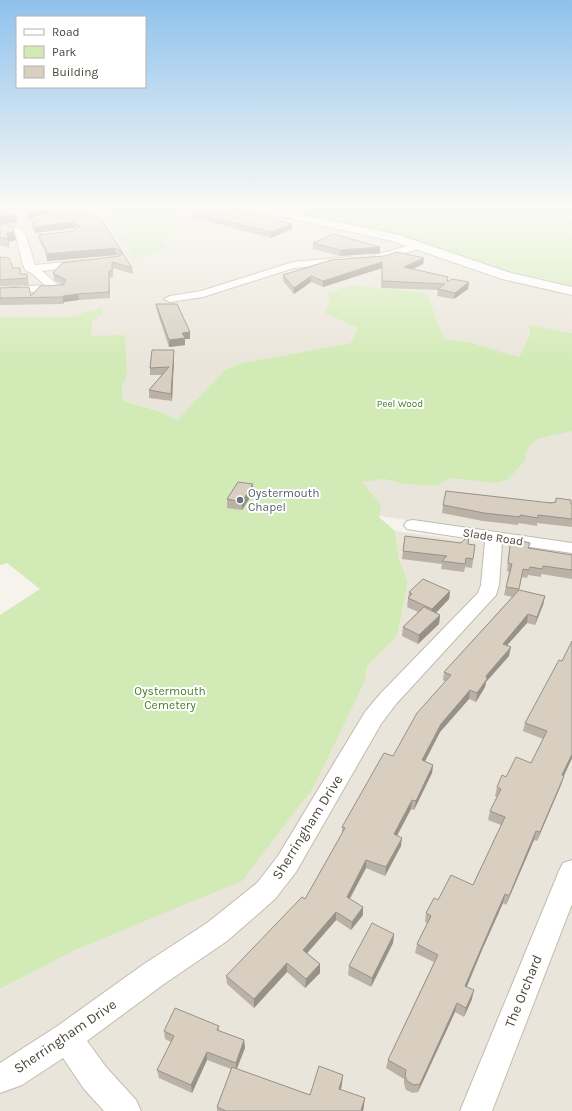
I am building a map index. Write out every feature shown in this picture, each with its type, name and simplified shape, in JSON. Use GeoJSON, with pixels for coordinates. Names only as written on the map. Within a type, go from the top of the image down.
{"type":"FeatureCollection","features":[{"type":"Feature","properties":{"kind":"street"},"geometry":{"type":"LineString","coordinates":[[0,291],[59,287],[30,269],[26,260]]}},
{"type":"Feature","properties":{"kind":"street"},"geometry":{"type":"LineString","coordinates":[[170,299],[203,294],[292,265],[359,260]]}},
{"type":"Feature","properties":{"kind":"street"},"geometry":{"type":"LineString","coordinates":[[460,260],[508,276],[572,291]]}},
{"type":"Feature","properties":{"kind":"street"},"geometry":{"type":"LineString","coordinates":[[30,269],[93,262]]}},
{"type":"Feature","properties":{"kind":"street","name":"Slade Road"},"geometry":{"type":"LineString","coordinates":[[413,525],[572,548]]}},
{"type":"Feature","properties":{"kind":"street","name":"Sherringham Drive"},"geometry":{"type":"LineString","coordinates":[[0,1078],[11,1074],[67,1038],[154,974],[217,932],[243,912],[266,891],[287,864],[373,718],[388,699],[487,595],[490,585],[494,537]]}},
{"type":"Feature","properties":{"kind":"street","name":"The Orchard"},"geometry":{"type":"LineString","coordinates":[[476,1111],[572,871]]}},
{"type":"Feature","properties":{"kind":"street"},"geometry":{"type":"LineString","coordinates":[[67,1038],[94,1078],[125,1111]]}},
{"type":"Feature","properties":{"kind":"shaded area"},"geometry":{"type":"Polygon","coordinates":[[[0,260],[461,260],[572,294],[572,333],[530,325],[530,334],[519,357],[469,342],[444,339],[427,293],[351,285],[327,295],[330,300],[329,307],[345,322],[357,328],[351,343],[242,363],[225,370],[177,420],[158,411],[123,401],[122,386],[127,376],[91,336],[93,320],[103,307],[70,317],[0,317],[0,260]]]}},
{"type":"Feature","properties":{"kind":"shaded area"},"geometry":{"type":"Polygon","coordinates":[[[572,431],[572,543],[379,516],[362,481],[384,479],[403,484],[437,485],[449,478],[495,483],[507,480],[531,444],[546,435],[572,431]]]}},
{"type":"Feature","properties":{"kind":"shaded area"},"geometry":{"type":"Polygon","coordinates":[[[395,531],[572,554],[572,1111],[0,1111],[0,989],[77,949],[357,697],[365,681],[367,666],[397,636],[408,582],[399,558],[395,531]]]}},
{"type":"Feature","properties":{"kind":"green space"},"geometry":{"type":"Polygon","coordinates":[[[468,260],[572,260],[572,289],[532,280],[468,260]]]}},
{"type":"Feature","properties":{"kind":"green space","name":"Oystermouth Cemetery"},"geometry":{"type":"Polygon","coordinates":[[[351,285],[427,293],[444,339],[469,342],[519,357],[530,334],[530,325],[572,333],[572,431],[541,438],[535,441],[526,452],[525,461],[507,480],[495,483],[449,478],[437,486],[403,484],[384,479],[362,482],[381,505],[379,517],[395,531],[399,558],[408,582],[397,636],[367,666],[365,681],[313,788],[242,881],[77,949],[0,989],[0,615],[40,589],[7,563],[0,565],[0,317],[70,317],[103,307],[102,315],[93,320],[91,336],[125,335],[127,376],[122,386],[123,401],[158,411],[177,420],[225,370],[242,363],[351,343],[357,328],[325,313],[330,300],[327,294],[351,285]]]}},
{"type":"Feature","properties":{"kind":"building"},"geometry":{"type":"Polygon","coordinates":[[[0,260],[10,260],[13,268],[20,268],[20,274],[27,274],[27,278],[0,280],[0,260]]]}},
{"type":"Feature","properties":{"kind":"building"},"geometry":{"type":"Polygon","coordinates":[[[88,260],[127,260],[132,268],[112,262],[112,271],[109,271],[109,292],[78,294],[62,297],[0,298],[0,288],[29,287],[31,296],[40,286],[63,285],[66,280],[53,273],[62,263],[88,260]]]}},
{"type":"Feature","properties":{"kind":"building"},"geometry":{"type":"Polygon","coordinates":[[[331,260],[420,260],[404,267],[448,277],[447,282],[452,279],[469,282],[455,293],[438,289],[445,284],[382,281],[382,262],[323,281],[311,276],[294,288],[283,275],[331,260]]]}},
{"type":"Feature","properties":{"kind":"building"},"geometry":{"type":"Polygon","coordinates":[[[156,304],[177,304],[190,332],[182,333],[185,338],[169,340],[156,304]]]}},
{"type":"Feature","properties":{"kind":"building"},"geometry":{"type":"Polygon","coordinates":[[[152,350],[174,350],[171,394],[149,390],[169,367],[150,368],[152,350]]]}},
{"type":"Feature","properties":{"kind":"building"},"geometry":{"type":"Polygon","coordinates":[[[238,482],[253,484],[242,502],[227,499],[238,482]]]}},
{"type":"Feature","properties":{"kind":"building"},"geometry":{"type":"Polygon","coordinates":[[[446,491],[551,503],[556,502],[556,498],[571,500],[572,519],[538,515],[538,518],[520,515],[520,517],[484,513],[443,505],[446,491]]]}},
{"type":"Feature","properties":{"kind":"building"},"geometry":{"type":"Polygon","coordinates":[[[469,535],[468,544],[475,545],[473,559],[466,558],[465,564],[442,561],[447,556],[403,551],[405,536],[461,543],[469,535]]]}},
{"type":"Feature","properties":{"kind":"building"},"geometry":{"type":"Polygon","coordinates":[[[518,540],[530,543],[528,548],[572,555],[572,570],[543,566],[542,569],[530,567],[529,570],[523,569],[519,589],[506,587],[512,564],[508,563],[510,545],[516,546],[518,540]]]}},
{"type":"Feature","properties":{"kind":"building"},"geometry":{"type":"Polygon","coordinates":[[[423,579],[450,591],[432,609],[408,598],[412,594],[409,592],[423,579]]]}},
{"type":"Feature","properties":{"kind":"building"},"geometry":{"type":"Polygon","coordinates":[[[519,590],[545,596],[537,617],[528,614],[503,644],[511,647],[486,676],[487,679],[477,693],[470,690],[441,724],[422,760],[433,765],[416,801],[412,800],[394,834],[402,838],[386,867],[366,860],[347,897],[363,907],[352,922],[336,912],[303,950],[320,964],[306,979],[287,963],[254,999],[226,976],[302,897],[305,899],[345,828],[342,827],[384,753],[393,756],[417,713],[451,675],[444,672],[519,590]]]}},
{"type":"Feature","properties":{"kind":"building"},"geometry":{"type":"Polygon","coordinates":[[[424,607],[440,615],[419,635],[403,627],[424,607]]]}},
{"type":"Feature","properties":{"kind":"building"},"geometry":{"type":"Polygon","coordinates":[[[572,641],[572,754],[562,775],[564,776],[540,832],[536,831],[509,896],[505,894],[465,986],[474,990],[466,1008],[457,1003],[420,1084],[414,1085],[407,1081],[405,1076],[406,1070],[388,1060],[438,955],[417,944],[431,916],[426,913],[434,898],[438,900],[451,875],[473,885],[505,817],[490,811],[501,789],[497,787],[502,775],[506,777],[516,757],[531,763],[547,731],[525,723],[559,660],[562,661],[572,641]]]}},
{"type":"Feature","properties":{"kind":"building"},"geometry":{"type":"Polygon","coordinates":[[[372,923],[394,934],[372,978],[349,966],[372,923]]]}},
{"type":"Feature","properties":{"kind":"building"},"geometry":{"type":"Polygon","coordinates":[[[175,1008],[219,1026],[217,1030],[244,1040],[236,1063],[207,1052],[191,1085],[157,1070],[174,1036],[164,1031],[175,1008]]]}},
{"type":"Feature","properties":{"kind":"building"},"geometry":{"type":"Polygon","coordinates":[[[319,1066],[343,1075],[339,1089],[365,1098],[361,1110],[363,1111],[226,1111],[217,1107],[232,1067],[310,1095],[319,1066]]]}},
{"type":"Feature","properties":{"kind":"place","name":"Oystermouth Chapel"},"geometry":{"type":"Point","coordinates":[240,500]}},
{"type":"Feature","properties":{"kind":"park label","name":"Peel Wood"},"geometry":{"type":"Point","coordinates":[400,403]}}]}
